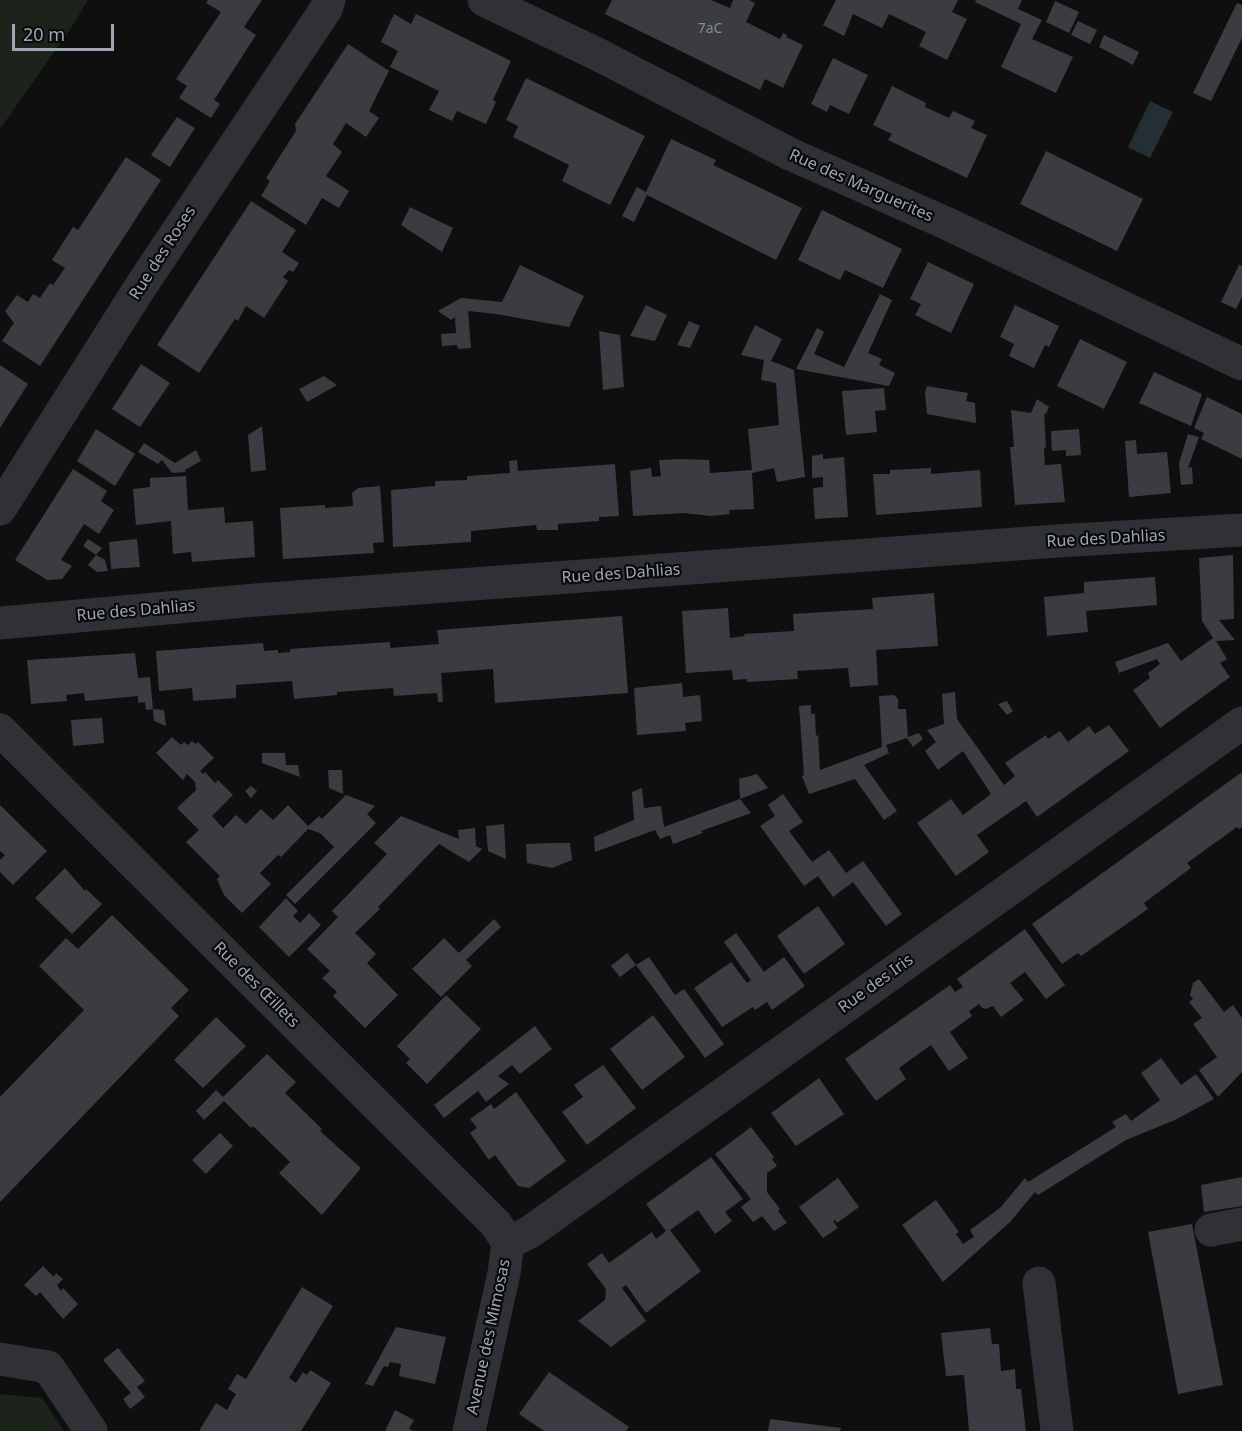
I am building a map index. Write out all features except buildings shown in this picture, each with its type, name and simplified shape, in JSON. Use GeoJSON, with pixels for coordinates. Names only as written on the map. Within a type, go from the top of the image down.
{"type":"FeatureCollection","features":[{"type":"Feature","properties":{"kind":"street","name":"Rue des Roses"},"geometry":{"type":"LineString","coordinates":[[0,509],[141,286],[330,0]]}},
{"type":"Feature","properties":{"kind":"street","name":"Rue des Marguerites"},"geometry":{"type":"LineString","coordinates":[[484,0],[597,54],[790,154],[948,224],[1242,364]]}},
{"type":"Feature","properties":{"kind":"street","name":"Rue des Dahlias"},"geometry":{"type":"LineString","coordinates":[[0,623],[256,600],[1242,530]]}},
{"type":"Feature","properties":{"kind":"street","name":"Rue des Iris"},"geometry":{"type":"LineString","coordinates":[[508,1243],[530,1232],[1242,723]]}},
{"type":"Feature","properties":{"kind":"street","name":"Rue des Œillets"},"geometry":{"type":"LineString","coordinates":[[0,730],[496,1224],[508,1243]]}},
{"type":"Feature","properties":{"kind":"street","name":"Avenue des Mimosas"},"geometry":{"type":"LineString","coordinates":[[469,1431],[504,1273],[508,1243]]}},
{"type":"Feature","properties":{"kind":"street"},"geometry":{"type":"LineString","coordinates":[[1039,1283],[1057,1431]]}},
{"type":"Feature","properties":{"kind":"street"},"geometry":{"type":"LineString","coordinates":[[0,1359],[48,1367],[91,1431]]}},
{"type":"Feature","properties":{"kind":"shaded area"},"geometry":{"type":"Polygon","coordinates":[[[0,0],[88,0],[0,129],[0,0]]]}},
{"type":"Feature","properties":{"kind":"shaded area"},"geometry":{"type":"Polygon","coordinates":[[[1150,101],[1173,112],[1150,158],[1128,147],[1150,101]]]}},
{"type":"Feature","properties":{"kind":"shaded area"},"geometry":{"type":"Polygon","coordinates":[[[0,1394],[42,1398],[64,1431],[0,1431],[0,1394]]]}}]}
